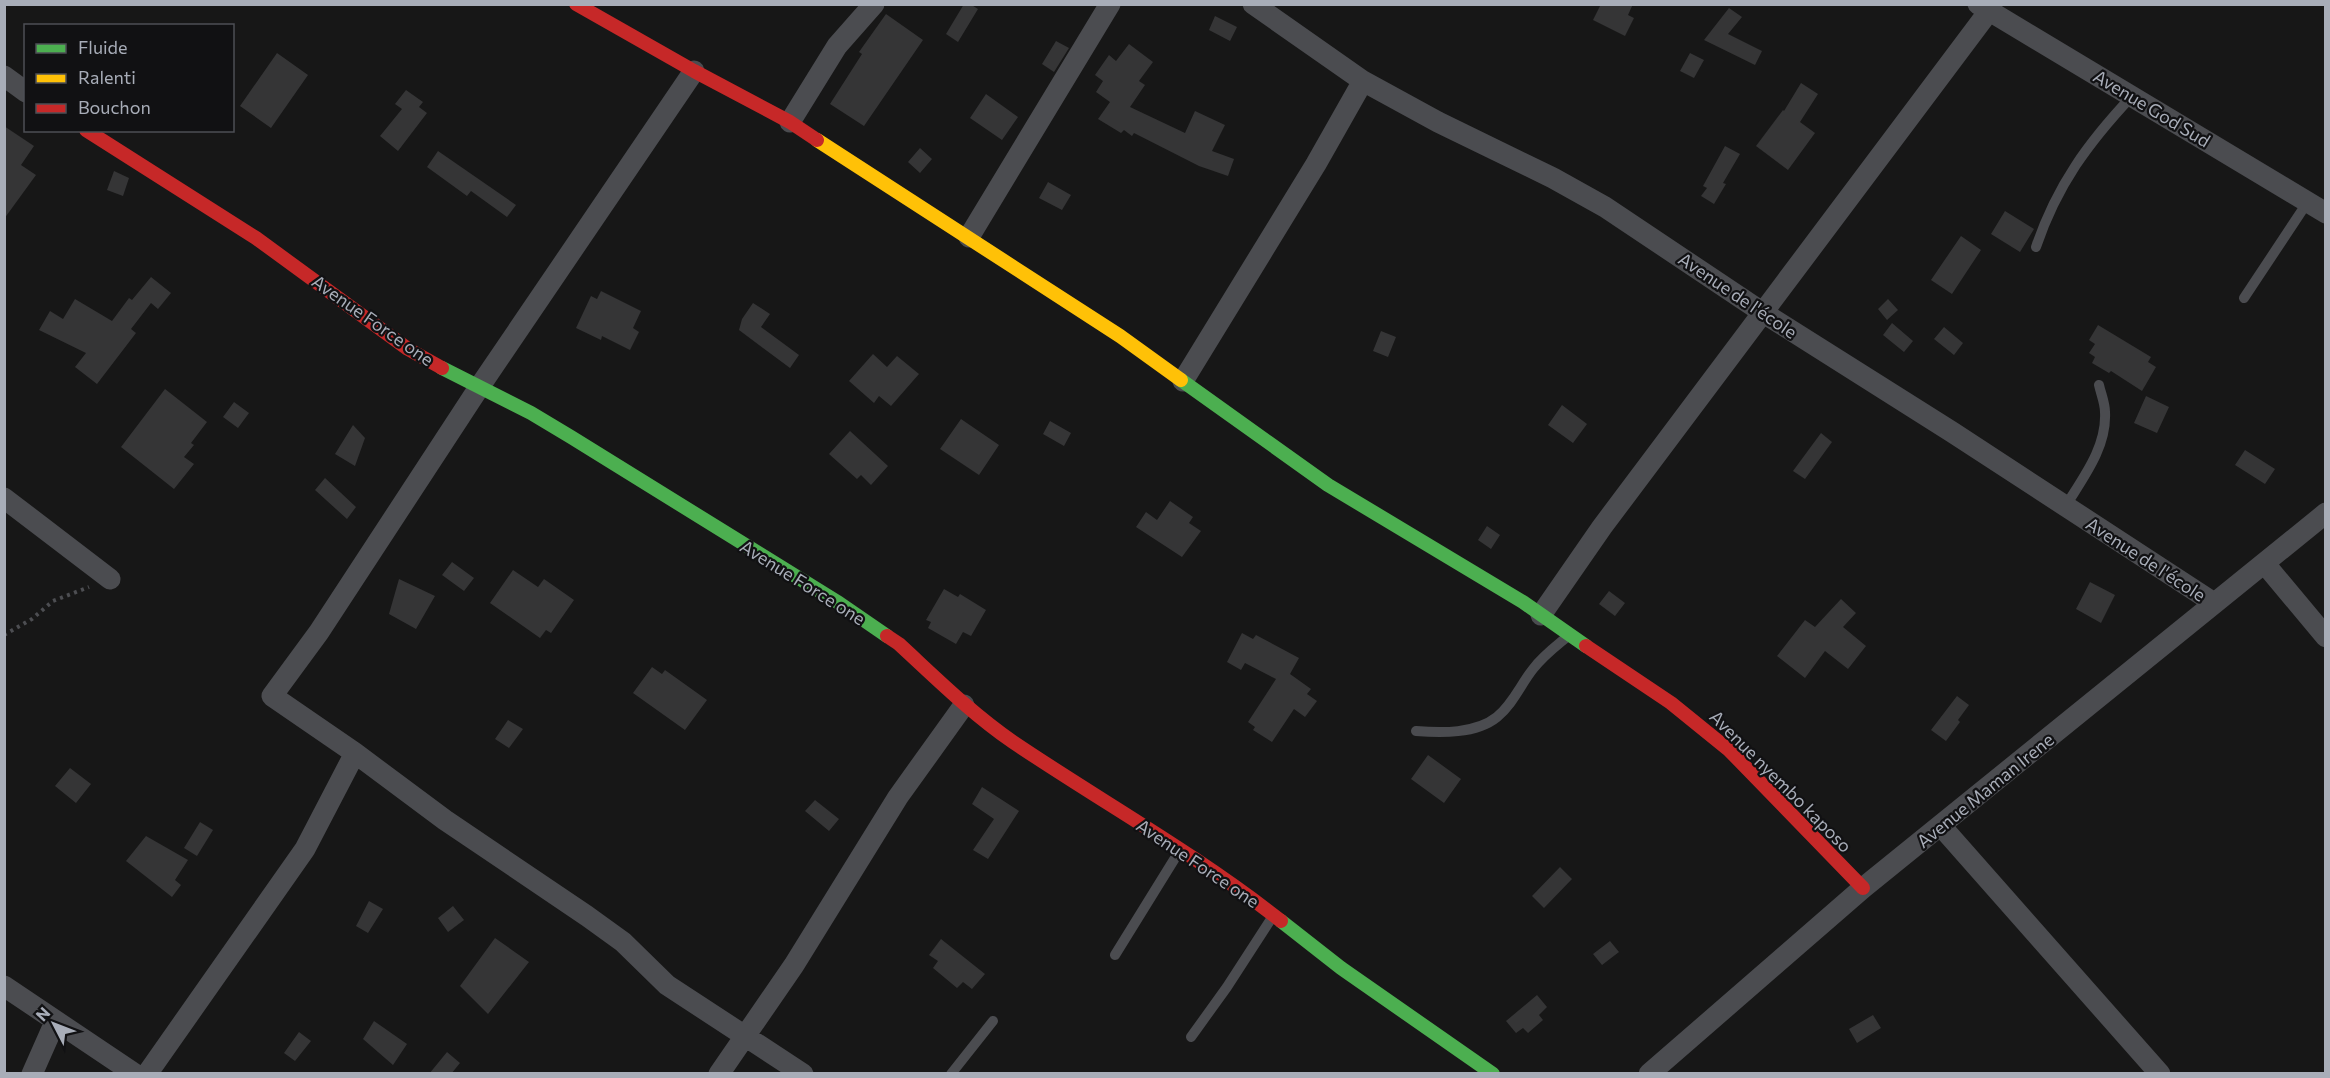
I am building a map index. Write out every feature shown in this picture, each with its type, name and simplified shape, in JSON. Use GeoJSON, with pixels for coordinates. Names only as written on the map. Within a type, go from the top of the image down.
{"type":"FeatureCollection","features":[{"type":"Feature","properties":{"kind":"street","name":"Avenue nyembo kaposo"},"geometry":{"type":"LineString","coordinates":[[576,4],[790,122],[1120,336],[1328,485],[1542,615],[1671,703],[1729,750],[1863,888]]}},
{"type":"Feature","properties":{"kind":"street"},"geometry":{"type":"LineString","coordinates":[[790,122],[837,46],[874,4]]}},
{"type":"Feature","properties":{"kind":"street"},"geometry":{"type":"LineString","coordinates":[[969,237],[1110,4]]}},
{"type":"Feature","properties":{"kind":"street","name":"Avenue de l'école"},"geometry":{"type":"LineString","coordinates":[[1253,4],[1363,81],[1605,207],[1762,312],[1952,432],[2214,603]]}},
{"type":"Feature","properties":{"kind":"street"},"geometry":{"type":"LineString","coordinates":[[1542,615],[1602,527],[1983,8]]}},
{"type":"Feature","properties":{"kind":"street","name":"Avenue God Sud"},"geometry":{"type":"LineString","coordinates":[[1983,8],[2316,208]]}},
{"type":"Feature","properties":{"kind":"street"},"geometry":{"type":"LineString","coordinates":[[694,71],[480,386],[319,632],[272,696],[355,753],[445,820],[596,922],[622,942],[667,985],[803,1074]]}},
{"type":"Feature","properties":{"kind":"street"},"geometry":{"type":"LineString","coordinates":[[4,76],[24,91]]}},
{"type":"Feature","properties":{"kind":"street"},"geometry":{"type":"LineString","coordinates":[[1183,381],[1316,164],[1363,81]]}},
{"type":"Feature","properties":{"kind":"street","name":"Avenue Force one"},"geometry":{"type":"LineString","coordinates":[[89,132],[256,238],[408,349],[571,436],[839,603],[899,644],[964,705],[1012,741],[1234,884],[1341,968],[1493,1074]]}},
{"type":"Feature","properties":{"kind":"street"},"geometry":{"type":"LineString","coordinates":[[4,498],[110,579]]}},
{"type":"Feature","properties":{"kind":"street","name":"Avenue Maman Irene"},"geometry":{"type":"LineString","coordinates":[[1649,1074],[1863,888],[2325,513]]}},
{"type":"Feature","properties":{"kind":"street"},"geometry":{"type":"LineString","coordinates":[[2265,564],[2325,637]]}},
{"type":"Feature","properties":{"kind":"street"},"geometry":{"type":"LineString","coordinates":[[719,1074],[835,900],[898,797],[964,705]]}},
{"type":"Feature","properties":{"kind":"street"},"geometry":{"type":"LineString","coordinates":[[147,1074],[305,849],[355,753]]}},
{"type":"Feature","properties":{"kind":"street"},"geometry":{"type":"LineString","coordinates":[[1941,826],[2160,1074]]}},
{"type":"Feature","properties":{"kind":"street"},"geometry":{"type":"LineString","coordinates":[[4,986],[135,1074]]}},
{"type":"Feature","properties":{"kind":"street"},"geometry":{"type":"LineString","coordinates":[[32,1074],[55,1022]]}},
{"type":"Feature","properties":{"kind":"lane"},"geometry":{"type":"LineString","coordinates":[[2036,247],[2051,206],[2084,150],[2132,96]]}},
{"type":"Feature","properties":{"kind":"lane"},"geometry":{"type":"LineString","coordinates":[[2244,298],[2316,208]]}},
{"type":"Feature","properties":{"kind":"lane"},"geometry":{"type":"LineString","coordinates":[[2065,507],[2091,465],[2104,430],[2105,411],[2099,385]]}},
{"type":"Feature","properties":{"kind":"lane"},"geometry":{"type":"LineString","coordinates":[[1416,731],[1459,730],[1482,725],[1496,718],[1544,656],[1569,635]]}},
{"type":"Feature","properties":{"kind":"lane"},"geometry":{"type":"LineString","coordinates":[[1115,955],[1181,849]]}},
{"type":"Feature","properties":{"kind":"lane"},"geometry":{"type":"LineString","coordinates":[[1191,1038],[1274,914]]}},
{"type":"Feature","properties":{"kind":"lane"},"geometry":{"type":"LineString","coordinates":[[951,1074],[993,1021]]}},
{"type":"Feature","properties":{"kind":"path"},"geometry":{"type":"LineString","coordinates":[[4,634],[32,619],[53,601],[110,579]]}},
{"type":"Feature","properties":{"kind":"building"},"geometry":{"type":"Polygon","coordinates":[[[964,4],[970,4],[978,9],[958,42],[946,34],[964,4]]]}},
{"type":"Feature","properties":{"kind":"building"},"geometry":{"type":"Polygon","coordinates":[[[1601,4],[1633,4],[1628,15],[1634,18],[1625,36],[1593,20],[1601,4]]]}},
{"type":"Feature","properties":{"kind":"building"},"geometry":{"type":"Polygon","coordinates":[[[1729,8],[1742,17],[1728,34],[1762,51],[1755,65],[1704,40],[1729,8]]]}},
{"type":"Feature","properties":{"kind":"building"},"geometry":{"type":"Polygon","coordinates":[[[886,14],[923,40],[864,126],[830,104],[862,54],[859,52],[886,14]]]}},
{"type":"Feature","properties":{"kind":"building"},"geometry":{"type":"Polygon","coordinates":[[[1215,16],[1237,27],[1230,41],[1209,30],[1215,16]]]}},
{"type":"Feature","properties":{"kind":"building"},"geometry":{"type":"Polygon","coordinates":[[[1056,41],[1069,48],[1054,72],[1042,64],[1056,41]]]}},
{"type":"Feature","properties":{"kind":"building"},"geometry":{"type":"Polygon","coordinates":[[[1129,44],[1153,62],[1139,81],[1145,85],[1130,107],[1185,133],[1195,111],[1225,125],[1212,151],[1234,159],[1228,176],[1199,166],[1134,133],[1132,136],[1124,130],[1121,133],[1098,119],[1110,102],[1096,92],[1103,81],[1095,75],[1109,55],[1116,61],[1129,44]]]}},
{"type":"Feature","properties":{"kind":"building"},"geometry":{"type":"Polygon","coordinates":[[[277,53],[308,75],[271,128],[240,106],[277,53]]]}},
{"type":"Feature","properties":{"kind":"building"},"geometry":{"type":"Polygon","coordinates":[[[1690,53],[1704,60],[1694,78],[1680,71],[1690,53]]]}},
{"type":"Feature","properties":{"kind":"building"},"geometry":{"type":"Polygon","coordinates":[[[1801,83],[1818,94],[1800,122],[1815,133],[1788,170],[1756,146],[1784,111],[1801,83]]]}},
{"type":"Feature","properties":{"kind":"building"},"geometry":{"type":"Polygon","coordinates":[[[406,90],[423,102],[419,107],[427,113],[398,151],[380,136],[402,109],[395,104],[406,90]]]}},
{"type":"Feature","properties":{"kind":"building"},"geometry":{"type":"Polygon","coordinates":[[[986,94],[1018,117],[1002,140],[970,118],[986,94]]]}},
{"type":"Feature","properties":{"kind":"building"},"geometry":{"type":"Polygon","coordinates":[[[4,126],[34,146],[21,165],[36,175],[4,219],[4,126]]]}},
{"type":"Feature","properties":{"kind":"building"},"geometry":{"type":"Polygon","coordinates":[[[1725,146],[1740,154],[1714,204],[1701,196],[1707,188],[1703,186],[1725,146]]]}},
{"type":"Feature","properties":{"kind":"building"},"geometry":{"type":"Polygon","coordinates":[[[920,148],[932,159],[920,173],[908,162],[920,148]]]}},
{"type":"Feature","properties":{"kind":"building"},"geometry":{"type":"Polygon","coordinates":[[[438,151],[516,205],[507,217],[471,191],[467,196],[427,167],[438,151]]]}},
{"type":"Feature","properties":{"kind":"building"},"geometry":{"type":"Polygon","coordinates":[[[114,171],[129,178],[123,196],[107,190],[114,171]]]}},
{"type":"Feature","properties":{"kind":"building"},"geometry":{"type":"Polygon","coordinates":[[[1048,182],[1071,195],[1062,210],[1039,198],[1048,182]]]}},
{"type":"Feature","properties":{"kind":"building"},"geometry":{"type":"Polygon","coordinates":[[[2005,211],[2034,229],[2020,252],[1991,234],[2005,211]]]}},
{"type":"Feature","properties":{"kind":"building"},"geometry":{"type":"Polygon","coordinates":[[[1961,236],[1981,250],[1952,294],[1931,280],[1961,236]]]}},
{"type":"Feature","properties":{"kind":"building"},"geometry":{"type":"Polygon","coordinates":[[[151,277],[171,293],[158,309],[151,303],[131,329],[136,333],[97,384],[75,367],[86,353],[39,330],[50,311],[63,319],[75,299],[112,321],[129,298],[132,300],[151,277]]]}},
{"type":"Feature","properties":{"kind":"building"},"geometry":{"type":"Polygon","coordinates":[[[601,291],[641,311],[633,328],[639,332],[630,350],[602,336],[601,340],[576,328],[591,296],[597,299],[601,291]]]}},
{"type":"Feature","properties":{"kind":"building"},"geometry":{"type":"Polygon","coordinates":[[[1888,299],[1898,310],[1887,320],[1878,309],[1888,299]]]}},
{"type":"Feature","properties":{"kind":"building"},"geometry":{"type":"Polygon","coordinates":[[[753,303],[770,314],[761,327],[799,355],[790,368],[739,330],[742,319],[753,303]]]}},
{"type":"Feature","properties":{"kind":"building"},"geometry":{"type":"Polygon","coordinates":[[[1892,323],[1913,341],[1904,352],[1883,335],[1892,323]]]}},
{"type":"Feature","properties":{"kind":"building"},"geometry":{"type":"Polygon","coordinates":[[[2098,325],[2151,357],[2148,362],[2156,367],[2142,391],[2111,371],[2109,373],[2092,363],[2095,357],[2089,353],[2095,344],[2089,340],[2098,325]]]}},
{"type":"Feature","properties":{"kind":"building"},"geometry":{"type":"Polygon","coordinates":[[[1944,327],[1963,343],[1954,355],[1934,339],[1944,327]]]}},
{"type":"Feature","properties":{"kind":"building"},"geometry":{"type":"Polygon","coordinates":[[[1381,331],[1396,337],[1388,357],[1373,351],[1381,331]]]}},
{"type":"Feature","properties":{"kind":"building"},"geometry":{"type":"Polygon","coordinates":[[[873,354],[887,367],[897,356],[919,374],[891,406],[879,396],[874,403],[849,381],[873,354]]]}},
{"type":"Feature","properties":{"kind":"building"},"geometry":{"type":"Polygon","coordinates":[[[165,389],[207,422],[191,443],[194,445],[184,457],[194,464],[174,489],[121,447],[165,389]]]}},
{"type":"Feature","properties":{"kind":"building"},"geometry":{"type":"Polygon","coordinates":[[[2146,396],[2169,407],[2157,433],[2134,423],[2146,396]]]}},
{"type":"Feature","properties":{"kind":"building"},"geometry":{"type":"Polygon","coordinates":[[[234,402],[249,413],[238,428],[223,417],[234,402]]]}},
{"type":"Feature","properties":{"kind":"building"},"geometry":{"type":"Polygon","coordinates":[[[1562,405],[1587,424],[1573,443],[1548,425],[1562,405]]]}},
{"type":"Feature","properties":{"kind":"building"},"geometry":{"type":"Polygon","coordinates":[[[961,419],[999,445],[979,475],[940,449],[961,419]]]}},
{"type":"Feature","properties":{"kind":"building"},"geometry":{"type":"Polygon","coordinates":[[[1050,421],[1071,433],[1064,446],[1043,434],[1050,421]]]}},
{"type":"Feature","properties":{"kind":"building"},"geometry":{"type":"Polygon","coordinates":[[[353,425],[365,438],[355,466],[335,454],[353,425]]]}},
{"type":"Feature","properties":{"kind":"building"},"geometry":{"type":"Polygon","coordinates":[[[850,431],[888,466],[871,485],[861,475],[857,479],[829,454],[850,431]]]}},
{"type":"Feature","properties":{"kind":"building"},"geometry":{"type":"Polygon","coordinates":[[[1821,433],[1832,442],[1805,479],[1793,471],[1821,433]]]}},
{"type":"Feature","properties":{"kind":"building"},"geometry":{"type":"Polygon","coordinates":[[[2245,450],[2275,469],[2265,484],[2235,465],[2245,450]]]}},
{"type":"Feature","properties":{"kind":"building"},"geometry":{"type":"Polygon","coordinates":[[[325,478],[356,507],[347,519],[315,490],[325,478]]]}},
{"type":"Feature","properties":{"kind":"building"},"geometry":{"type":"Polygon","coordinates":[[[1170,501],[1193,517],[1189,523],[1201,531],[1182,557],[1136,527],[1146,512],[1157,520],[1170,501]]]}},
{"type":"Feature","properties":{"kind":"building"},"geometry":{"type":"Polygon","coordinates":[[[1487,526],[1500,535],[1491,549],[1478,540],[1487,526]]]}},
{"type":"Feature","properties":{"kind":"building"},"geometry":{"type":"Polygon","coordinates":[[[452,562],[474,578],[464,591],[442,575],[452,562]]]}},
{"type":"Feature","properties":{"kind":"building"},"geometry":{"type":"Polygon","coordinates":[[[513,570],[538,587],[544,579],[574,600],[551,633],[546,630],[540,638],[490,603],[513,570]]]}},
{"type":"Feature","properties":{"kind":"building"},"geometry":{"type":"Polygon","coordinates":[[[399,579],[435,596],[416,629],[389,614],[399,579]]]}},
{"type":"Feature","properties":{"kind":"building"},"geometry":{"type":"Polygon","coordinates":[[[2090,582],[2115,595],[2101,623],[2076,609],[2090,582]]]}},
{"type":"Feature","properties":{"kind":"building"},"geometry":{"type":"Polygon","coordinates":[[[944,589],[958,597],[960,594],[986,610],[971,636],[963,632],[956,644],[928,628],[931,622],[926,620],[944,589]]]}},
{"type":"Feature","properties":{"kind":"building"},"geometry":{"type":"Polygon","coordinates":[[[1609,591],[1625,603],[1615,616],[1599,604],[1609,591]]]}},
{"type":"Feature","properties":{"kind":"building"},"geometry":{"type":"Polygon","coordinates":[[[1841,599],[1856,613],[1843,627],[1866,646],[1848,669],[1825,651],[1805,678],[1777,656],[1805,620],[1815,627],[1841,599]]]}},
{"type":"Feature","properties":{"kind":"building"},"geometry":{"type":"Polygon","coordinates":[[[1242,633],[1253,639],[1256,635],[1299,658],[1290,674],[1311,689],[1307,694],[1317,701],[1305,717],[1294,709],[1272,742],[1253,730],[1255,727],[1248,722],[1276,679],[1245,663],[1241,670],[1227,662],[1242,633]]]}},
{"type":"Feature","properties":{"kind":"building"},"geometry":{"type":"Polygon","coordinates":[[[652,667],[662,674],[665,670],[707,700],[685,730],[633,693],[652,667]]]}},
{"type":"Feature","properties":{"kind":"building"},"geometry":{"type":"Polygon","coordinates":[[[1957,696],[1969,705],[1946,741],[1931,730],[1957,696]]]}},
{"type":"Feature","properties":{"kind":"building"},"geometry":{"type":"Polygon","coordinates":[[[508,720],[523,729],[509,748],[495,739],[508,720]]]}},
{"type":"Feature","properties":{"kind":"building"},"geometry":{"type":"Polygon","coordinates":[[[1428,755],[1461,779],[1444,803],[1411,779],[1428,755]]]}},
{"type":"Feature","properties":{"kind":"building"},"geometry":{"type":"Polygon","coordinates":[[[70,768],[91,784],[76,803],[55,786],[70,768]]]}},
{"type":"Feature","properties":{"kind":"building"},"geometry":{"type":"Polygon","coordinates":[[[982,787],[1019,811],[988,859],[973,850],[994,819],[972,804],[982,787]]]}},
{"type":"Feature","properties":{"kind":"building"},"geometry":{"type":"Polygon","coordinates":[[[815,800],[839,819],[829,831],[805,811],[815,800]]]}},
{"type":"Feature","properties":{"kind":"building"},"geometry":{"type":"Polygon","coordinates":[[[200,822],[213,830],[197,856],[184,848],[200,822]]]}},
{"type":"Feature","properties":{"kind":"building"},"geometry":{"type":"Polygon","coordinates":[[[146,836],[188,860],[175,880],[181,885],[172,897],[126,861],[146,836]]]}},
{"type":"Feature","properties":{"kind":"building"},"geometry":{"type":"Polygon","coordinates":[[[1560,867],[1572,879],[1544,908],[1532,896],[1560,867]]]}},
{"type":"Feature","properties":{"kind":"building"},"geometry":{"type":"Polygon","coordinates":[[[369,901],[383,909],[368,933],[356,926],[369,901]]]}},
{"type":"Feature","properties":{"kind":"building"},"geometry":{"type":"Polygon","coordinates":[[[453,906],[464,920],[448,932],[438,918],[453,906]]]}},
{"type":"Feature","properties":{"kind":"building"},"geometry":{"type":"Polygon","coordinates":[[[495,938],[529,962],[488,1014],[460,986],[495,938]]]}},
{"type":"Feature","properties":{"kind":"building"},"geometry":{"type":"Polygon","coordinates":[[[941,939],[985,974],[972,989],[963,982],[957,988],[933,968],[938,961],[929,955],[941,939]]]}},
{"type":"Feature","properties":{"kind":"building"},"geometry":{"type":"Polygon","coordinates":[[[1610,941],[1619,952],[1602,965],[1593,954],[1610,941]]]}},
{"type":"Feature","properties":{"kind":"building"},"geometry":{"type":"Polygon","coordinates":[[[1537,995],[1547,1007],[1539,1015],[1543,1020],[1528,1033],[1523,1028],[1516,1033],[1506,1021],[1537,995]]]}},
{"type":"Feature","properties":{"kind":"building"},"geometry":{"type":"Polygon","coordinates":[[[1873,1015],[1881,1028],[1857,1043],[1849,1029],[1873,1015]]]}},
{"type":"Feature","properties":{"kind":"building"},"geometry":{"type":"Polygon","coordinates":[[[374,1021],[407,1044],[393,1065],[363,1039],[374,1021]]]}},
{"type":"Feature","properties":{"kind":"building"},"geometry":{"type":"Polygon","coordinates":[[[299,1032],[311,1041],[295,1061],[284,1053],[299,1032]]]}},
{"type":"Feature","properties":{"kind":"building"},"geometry":{"type":"Polygon","coordinates":[[[447,1052],[460,1063],[451,1074],[429,1074],[447,1052]]]}},
{"type":"Feature","properties":{"kind":"traffic: fast"},"geometry":{"type":"LineString","coordinates":[[442,368],[531,413],[571,437],[839,603],[887,636]]}},
{"type":"Feature","properties":{"kind":"traffic: fast"},"geometry":{"type":"LineString","coordinates":[[1181,380],[1328,485],[1523,602],[1586,646]]}},
{"type":"Feature","properties":{"kind":"traffic: fast"},"geometry":{"type":"LineString","coordinates":[[1281,921],[1341,968],[1493,1074]]}},
{"type":"Feature","properties":{"kind":"traffic: slow"},"geometry":{"type":"LineString","coordinates":[[817,140],[1120,336],[1181,380]]}},
{"type":"Feature","properties":{"kind":"traffic: jam"},"geometry":{"type":"LineString","coordinates":[[576,4],[790,122],[817,140]]}},
{"type":"Feature","properties":{"kind":"traffic: jam"},"geometry":{"type":"LineString","coordinates":[[89,132],[256,238],[408,349],[442,368]]}},
{"type":"Feature","properties":{"kind":"traffic: jam"},"geometry":{"type":"LineString","coordinates":[[887,636],[899,644],[954,695],[1013,742],[1216,873],[1281,921]]}},
{"type":"Feature","properties":{"kind":"traffic: jam"},"geometry":{"type":"LineString","coordinates":[[1586,646],[1671,703],[1729,750],[1863,888]]}}]}
